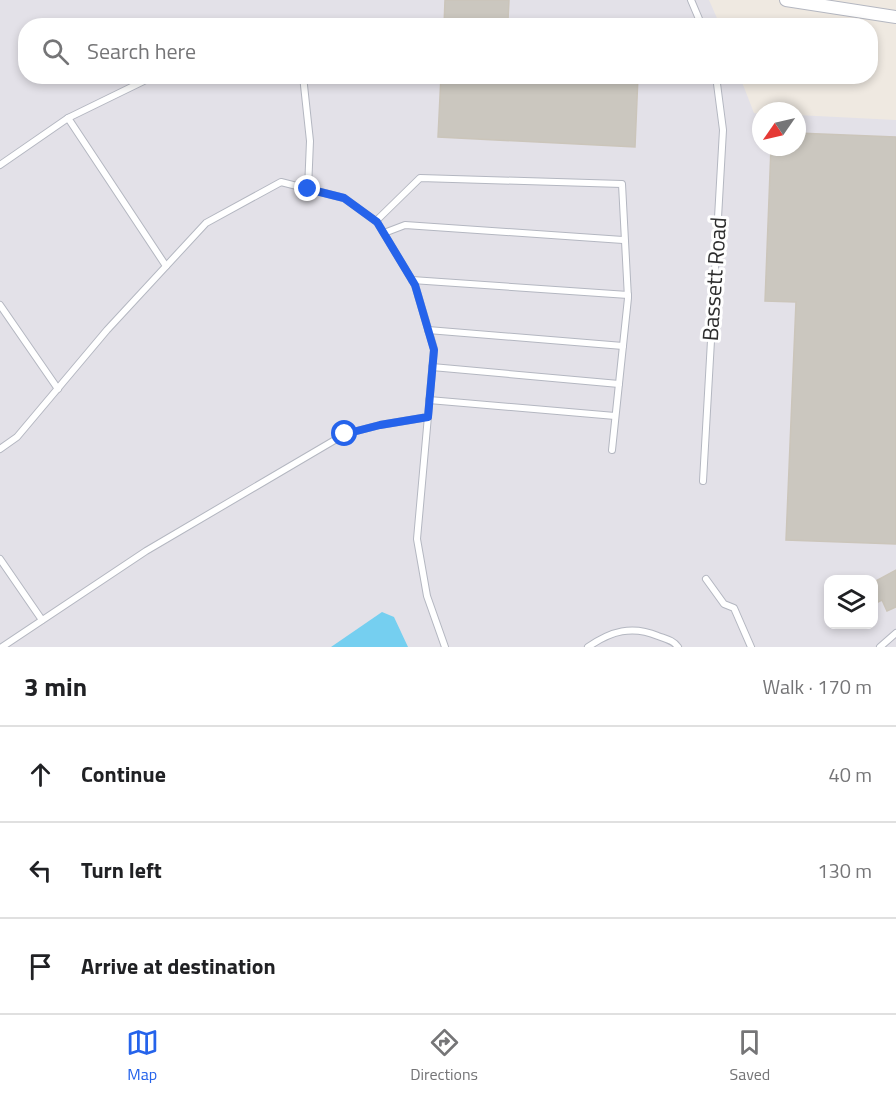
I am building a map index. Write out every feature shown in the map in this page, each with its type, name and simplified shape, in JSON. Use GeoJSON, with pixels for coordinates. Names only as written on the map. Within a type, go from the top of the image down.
{"type":"FeatureCollection","features":[{"type":"Feature","properties":{"kind":"street"},"geometry":{"type":"LineString","coordinates":[[786,0],[896,17]]}},
{"type":"Feature","properties":{"kind":"lane"},"geometry":{"type":"LineString","coordinates":[[691,0],[699,18]]}},
{"type":"Feature","properties":{"kind":"lane"},"geometry":{"type":"LineString","coordinates":[[0,165],[68,118],[138,84]]}},
{"type":"Feature","properties":{"kind":"lane"},"geometry":{"type":"LineString","coordinates":[[304,84],[310,141],[308,189]]}},
{"type":"Feature","properties":{"kind":"lane","name":"Bassett Road"},"geometry":{"type":"LineString","coordinates":[[703,481],[723,130],[717,84]]}},
{"type":"Feature","properties":{"kind":"lane"},"geometry":{"type":"LineString","coordinates":[[68,118],[166,266]]}},
{"type":"Feature","properties":{"kind":"lane"},"geometry":{"type":"LineString","coordinates":[[375,221],[420,178],[622,184],[623,240],[628,295],[612,450]]}},
{"type":"Feature","properties":{"kind":"lane"},"geometry":{"type":"LineString","coordinates":[[0,450],[17,437],[206,223],[281,182],[344,198],[375,221],[412,280],[434,350],[417,539],[427,596],[445,647]]}},
{"type":"Feature","properties":{"kind":"lane"},"geometry":{"type":"LineString","coordinates":[[384,233],[405,225],[623,240]]}},
{"type":"Feature","properties":{"kind":"lane"},"geometry":{"type":"LineString","coordinates":[[412,280],[628,295]]}},
{"type":"Feature","properties":{"kind":"lane"},"geometry":{"type":"LineString","coordinates":[[0,305],[58,389]]}},
{"type":"Feature","properties":{"kind":"lane"},"geometry":{"type":"LineString","coordinates":[[428,330],[623,346]]}},
{"type":"Feature","properties":{"kind":"lane"},"geometry":{"type":"LineString","coordinates":[[432,368],[619,384]]}},
{"type":"Feature","properties":{"kind":"lane"},"geometry":{"type":"LineString","coordinates":[[429,400],[615,416]]}},
{"type":"Feature","properties":{"kind":"lane"},"geometry":{"type":"LineString","coordinates":[[2,647],[146,551],[345,434],[428,417]]}},
{"type":"Feature","properties":{"kind":"lane"},"geometry":{"type":"LineString","coordinates":[[0,559],[42,620]]}},
{"type":"Feature","properties":{"kind":"lane"},"geometry":{"type":"LineString","coordinates":[[706,579],[724,604],[734,608],[751,647]]}},
{"type":"Feature","properties":{"kind":"lane"},"geometry":{"type":"LineString","coordinates":[[588,647],[603,636],[641,629],[674,642],[678,647]]}},
{"type":"Feature","properties":{"kind":"lane"},"geometry":{"type":"LineString","coordinates":[[880,647],[896,633]]}},
{"type":"Feature","properties":{"kind":"shaded area"},"geometry":{"type":"Polygon","coordinates":[[[0,0],[709,0],[717,18],[18,18],[18,84],[743,84],[752,108],[752,156],[806,156],[806,115],[896,120],[896,647],[0,647],[0,0]]]}},
{"type":"Feature","properties":{"kind":"water"},"geometry":{"type":"Polygon","coordinates":[[[382,612],[394,617],[408,647],[331,647],[382,612]]]}},
{"type":"Feature","properties":{"kind":"building"},"geometry":{"type":"Polygon","coordinates":[[[445,0],[509,0],[508,18],[444,18],[445,0]]]}},
{"type":"Feature","properties":{"kind":"building"},"geometry":{"type":"Polygon","coordinates":[[[441,84],[638,84],[635,147],[438,137],[441,84]]]}},
{"type":"Feature","properties":{"kind":"building"},"geometry":{"type":"Polygon","coordinates":[[[806,133],[896,137],[896,544],[786,540],[796,302],[765,301],[771,156],[806,156],[806,133]]]}},
{"type":"Feature","properties":{"kind":"building"},"geometry":{"type":"Polygon","coordinates":[[[896,570],[896,607],[887,611],[882,600],[878,602],[878,580],[896,570]]]}},
{"type":"Feature","properties":{"kind":"route"},"geometry":{"type":"LineString","coordinates":[[308,189],[344,198],[377,222],[415,285],[434,350],[428,417],[345,434]]}}]}
